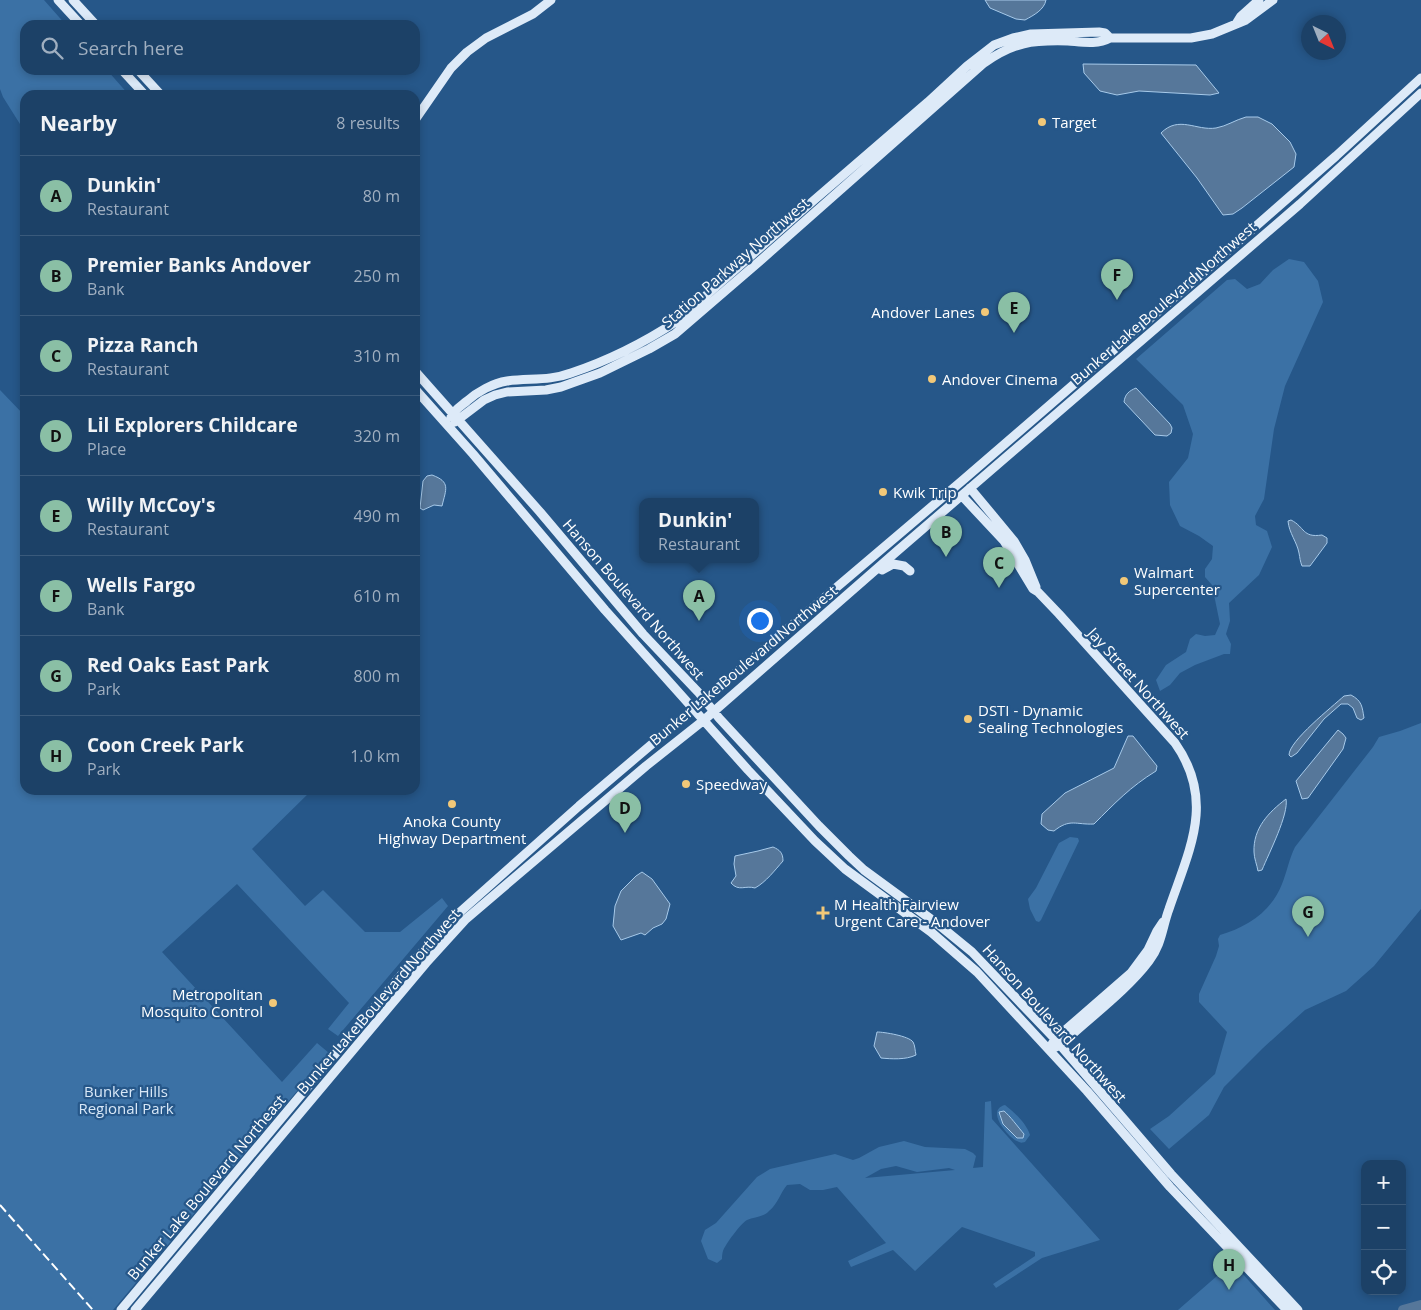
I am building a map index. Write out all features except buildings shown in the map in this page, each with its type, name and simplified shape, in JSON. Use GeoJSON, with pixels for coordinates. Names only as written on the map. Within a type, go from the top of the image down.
{"type":"FeatureCollection","features":[{"type":"Feature","properties":{"kind":"main road"},"geometry":{"type":"LineString","coordinates":[[58,0],[76,20]]}},
{"type":"Feature","properties":{"kind":"main road"},"geometry":{"type":"LineString","coordinates":[[73,0],[91,20]]}},
{"type":"Feature","properties":{"kind":"main road"},"geometry":{"type":"LineString","coordinates":[[420,113],[451,68],[467,52],[486,38],[532,14],[551,0]]}},
{"type":"Feature","properties":{"kind":"main road","name":"Station Parkway Northwest"},"geometry":{"type":"LineString","coordinates":[[1236,24],[1241,16],[1259,0]]}},
{"type":"Feature","properties":{"kind":"main road","name":"Station Parkway Northwest"},"geometry":{"type":"LineString","coordinates":[[448,425],[456,416],[495,395],[507,392],[546,390],[572,384],[650,349],[674,334],[761,260],[970,69],[984,63],[999,52],[1016,45],[1028,43],[1057,41],[1103,42],[1110,38],[1192,38],[1212,34],[1246,20],[1273,0]]}},
{"type":"Feature","properties":{"kind":"main road"},"geometry":{"type":"LineString","coordinates":[[127,75],[140,90]]}},
{"type":"Feature","properties":{"kind":"main road"},"geometry":{"type":"LineString","coordinates":[[143,75],[156,90]]}},
{"type":"Feature","properties":{"kind":"main road","name":"Bunker Lake Boulevard Northwest"},"geometry":{"type":"LineString","coordinates":[[471,902],[572,811],[963,480],[1191,283],[1336,156],[1421,78]]}},
{"type":"Feature","properties":{"kind":"main road","name":"Bunker Lake Boulevard Northwest"},"geometry":{"type":"LineString","coordinates":[[135,1310],[426,963],[466,920],[646,766],[704,720],[1300,204],[1421,93]]}},
{"type":"Feature","properties":{"kind":"main road","name":"Hanson Boulevard Northwest"},"geometry":{"type":"LineString","coordinates":[[420,377],[540,512],[643,634],[819,826],[864,870],[939,925],[972,952],[1060,1041],[1171,1174],[1298,1310]]}},
{"type":"Feature","properties":{"kind":"main road","name":"Hanson Boulevard Northwest"},"geometry":{"type":"LineString","coordinates":[[420,394],[480,461],[590,593],[829,855],[845,869],[931,932],[977,972],[1170,1187],[1287,1310]]}},
{"type":"Feature","properties":{"kind":"main road","name":"Jay Street Northwest"},"geometry":{"type":"LineString","coordinates":[[970,488],[1014,540],[1025,560],[1038,592],[1175,743],[1188,764],[1196,790],[1197,814],[1190,848],[1165,920],[1142,960],[1131,973],[1049,1050]]}},
{"type":"Feature","properties":{"kind":"main road","name":"Jay Street Northwest"},"geometry":{"type":"LineString","coordinates":[[962,496],[1004,541],[1032,589],[1038,592]]}},
{"type":"Feature","properties":{"kind":"main road"},"geometry":{"type":"LineString","coordinates":[[849,593],[862,586],[890,565],[900,564],[910,571]]}},
{"type":"Feature","properties":{"kind":"main road","name":"Bunker Lake Boulevard Northeast"},"geometry":{"type":"LineString","coordinates":[[121,1310],[402,974],[451,920],[471,902]]}},
{"type":"Feature","properties":{"kind":"main road"},"geometry":{"type":"LineString","coordinates":[[240,1185],[239,1177],[288,1111]]}},
{"type":"Feature","properties":{"kind":"green space"},"geometry":{"type":"Polygon","coordinates":[[[0,0],[44,0],[62,20],[20,20],[20,75],[111,75],[125,90],[20,90],[20,124],[0,89],[0,0]]]}},
{"type":"Feature","properties":{"kind":"green space"},"geometry":{"type":"Polygon","coordinates":[[[1289,259],[1304,262],[1318,281],[1323,302],[1285,386],[1274,429],[1264,499],[1255,516],[1256,525],[1267,531],[1272,547],[1259,575],[1229,603],[1230,621],[1226,634],[1231,644],[1230,654],[1224,654],[1195,665],[1180,673],[1170,685],[1160,691],[1156,680],[1166,665],[1186,652],[1190,639],[1196,634],[1205,636],[1215,635],[1220,624],[1212,585],[1205,577],[1205,569],[1212,559],[1213,546],[1180,526],[1170,505],[1169,482],[1188,458],[1193,434],[1183,405],[1136,359],[1227,280],[1235,279],[1247,289],[1260,284],[1273,270],[1289,259]]]}},
{"type":"Feature","properties":{"kind":"green space","name":"Bunker Hills Regional Park"},"geometry":{"type":"Polygon","coordinates":[[[0,390],[20,411],[20,795],[307,795],[252,849],[305,906],[323,890],[365,932],[400,932],[442,898],[448,906],[338,1036],[328,1029],[349,1003],[237,884],[162,952],[282,1082],[317,1043],[329,1053],[113,1310],[0,1310],[0,390]]]}},
{"type":"Feature","properties":{"kind":"green space"},"geometry":{"type":"Polygon","coordinates":[[[1421,723],[1421,909],[1374,966],[1346,991],[1305,1010],[1224,1087],[1209,1115],[1169,1149],[1150,1129],[1169,1116],[1215,1074],[1227,1032],[1199,1002],[1199,994],[1216,956],[1220,935],[1249,923],[1271,903],[1282,884],[1295,847],[1379,737],[1421,723]]]}},
{"type":"Feature","properties":{"kind":"green space"},"geometry":{"type":"Polygon","coordinates":[[[1070,837],[1078,838],[1079,841],[1041,920],[1039,922],[1036,921],[1030,909],[1028,899],[1036,888],[1059,843],[1070,837]]]}},
{"type":"Feature","properties":{"kind":"green space"},"geometry":{"type":"Polygon","coordinates":[[[991,1101],[992,1119],[1100,1240],[1042,1258],[996,1288],[993,1284],[1035,1256],[1035,1252],[962,1227],[915,1271],[893,1250],[851,1267],[848,1261],[886,1243],[837,1187],[810,1190],[800,1184],[787,1185],[775,1205],[767,1213],[744,1222],[727,1244],[723,1251],[722,1259],[717,1263],[708,1259],[701,1241],[705,1230],[716,1223],[757,1177],[770,1169],[835,1154],[853,1160],[879,1147],[904,1141],[925,1147],[965,1149],[976,1156],[973,1168],[983,1167],[985,1102],[991,1101]],[[896,1166],[881,1169],[865,1178],[955,1170],[949,1168],[917,1172],[896,1166]]]}},
{"type":"Feature","properties":{"kind":"green space"},"geometry":{"type":"Polygon","coordinates":[[[1005,1105],[1026,1126],[1030,1135],[1025,1142],[1013,1139],[1000,1123],[997,1112],[999,1108],[1005,1105]]]}},
{"type":"Feature","properties":{"kind":"green space"},"geometry":{"type":"Polygon","coordinates":[[[1233,1263],[1275,1310],[1178,1310],[1225,1269],[1233,1263]]]}},
{"type":"Feature","properties":{"kind":"shaded area"},"geometry":{"type":"Polygon","coordinates":[[[985,0],[1046,0],[1041,9],[1025,20],[1016,19],[990,8],[985,0]]]}},
{"type":"Feature","properties":{"kind":"shaded area"},"geometry":{"type":"Polygon","coordinates":[[[1083,64],[1196,65],[1219,93],[1210,95],[1139,91],[1117,95],[1100,91],[1084,73],[1083,64]]]}},
{"type":"Feature","properties":{"kind":"shaded area"},"geometry":{"type":"Polygon","coordinates":[[[1246,117],[1258,117],[1272,124],[1290,142],[1296,154],[1294,167],[1242,208],[1233,214],[1223,215],[1197,178],[1161,133],[1174,125],[1216,128],[1246,117]]]}},
{"type":"Feature","properties":{"kind":"shaded area"},"geometry":{"type":"Polygon","coordinates":[[[1136,388],[1170,424],[1172,428],[1171,433],[1167,436],[1155,435],[1124,402],[1128,393],[1136,388]]]}},
{"type":"Feature","properties":{"kind":"shaded area"},"geometry":{"type":"Polygon","coordinates":[[[432,475],[445,483],[446,491],[442,506],[434,505],[423,510],[420,508],[423,481],[427,476],[432,475]]]}},
{"type":"Feature","properties":{"kind":"shaded area"},"geometry":{"type":"Polygon","coordinates":[[[1291,520],[1311,535],[1322,535],[1327,538],[1327,543],[1310,566],[1302,566],[1288,521],[1291,520]]]}},
{"type":"Feature","properties":{"kind":"shaded area"},"geometry":{"type":"Polygon","coordinates":[[[1351,695],[1361,704],[1364,718],[1361,720],[1357,718],[1353,708],[1348,704],[1341,704],[1324,719],[1297,753],[1291,757],[1289,755],[1296,741],[1303,733],[1344,696],[1351,695]]]}},
{"type":"Feature","properties":{"kind":"shaded area"},"geometry":{"type":"Polygon","coordinates":[[[1338,730],[1346,738],[1343,749],[1308,798],[1302,799],[1296,781],[1338,730]]]}},
{"type":"Feature","properties":{"kind":"shaded area"},"geometry":{"type":"Polygon","coordinates":[[[1128,736],[1133,736],[1157,766],[1156,771],[1130,789],[1094,824],[1069,823],[1054,831],[1048,830],[1041,824],[1042,814],[1065,793],[1114,768],[1128,736]]]}},
{"type":"Feature","properties":{"kind":"shaded area"},"geometry":{"type":"Polygon","coordinates":[[[1286,799],[1285,814],[1278,834],[1262,870],[1258,871],[1254,857],[1256,835],[1268,815],[1286,799]]]}},
{"type":"Feature","properties":{"kind":"shaded area"},"geometry":{"type":"Polygon","coordinates":[[[773,847],[781,852],[783,861],[763,883],[755,888],[739,888],[731,883],[736,876],[735,856],[773,847]]]}},
{"type":"Feature","properties":{"kind":"shaded area"},"geometry":{"type":"Polygon","coordinates":[[[642,872],[652,879],[670,904],[666,919],[662,924],[653,928],[645,935],[641,933],[621,940],[613,926],[615,906],[621,891],[642,872]]]}},
{"type":"Feature","properties":{"kind":"shaded area"},"geometry":{"type":"Polygon","coordinates":[[[877,1032],[911,1040],[914,1043],[916,1055],[894,1059],[881,1058],[874,1046],[877,1032]]]}},
{"type":"Feature","properties":{"kind":"shaded area"},"geometry":{"type":"Polygon","coordinates":[[[1004,1111],[1024,1134],[1023,1138],[1017,1138],[1003,1124],[999,1112],[1004,1111]]]}},
{"type":"Feature","properties":{"kind":"waterway"},"geometry":{"type":"LineString","coordinates":[[1403,1310],[1421,1305]]}},
{"type":"Feature","properties":{"kind":"railway"},"geometry":{"type":"LineString","coordinates":[[0,1205],[93,1310]]}},
{"type":"Feature","properties":{"kind":"place","name":"Target"},"geometry":{"type":"Point","coordinates":[1042,122]}},
{"type":"Feature","properties":{"kind":"place","name":"Wells Fargo"},"geometry":{"type":"Point","coordinates":[1117,300]}},
{"type":"Feature","properties":{"kind":"place","name":"Andover Lanes"},"geometry":{"type":"Point","coordinates":[985,312]}},
{"type":"Feature","properties":{"kind":"place","name":"Willy McCoy's"},"geometry":{"type":"Point","coordinates":[1014,333]}},
{"type":"Feature","properties":{"kind":"place","name":"Andover Cinema"},"geometry":{"type":"Point","coordinates":[932,379]}},
{"type":"Feature","properties":{"kind":"place","name":"Kwik Trip"},"geometry":{"type":"Point","coordinates":[883,492]}},
{"type":"Feature","properties":{"kind":"place","name":"Premier Banks Andover"},"geometry":{"type":"Point","coordinates":[946,557]}},
{"type":"Feature","properties":{"kind":"place","name":"Walmart Supercenter"},"geometry":{"type":"Point","coordinates":[1124,581]}},
{"type":"Feature","properties":{"kind":"place","name":"Pizza Ranch"},"geometry":{"type":"Point","coordinates":[999,588]}},
{"type":"Feature","properties":{"kind":"place","name":"Dunkin'"},"geometry":{"type":"Point","coordinates":[699,621]}},
{"type":"Feature","properties":{"kind":"place","name":"DSTI - Dynamic Sealing Technologies"},"geometry":{"type":"Point","coordinates":[968,719]}},
{"type":"Feature","properties":{"kind":"place","name":"Speedway"},"geometry":{"type":"Point","coordinates":[686,784]}},
{"type":"Feature","properties":{"kind":"place","name":"Anoka County Highway Department"},"geometry":{"type":"Point","coordinates":[452,804]}},
{"type":"Feature","properties":{"kind":"place","name":"Lil Explorers Childcare"},"geometry":{"type":"Point","coordinates":[625,833]}},
{"type":"Feature","properties":{"kind":"place","name":"M Health Fairview Urgent Care - Andover"},"geometry":{"type":"Point","coordinates":[823,913]}},
{"type":"Feature","properties":{"kind":"place","name":"Red Oaks East Park"},"geometry":{"type":"Point","coordinates":[1308,937]}},
{"type":"Feature","properties":{"kind":"place","name":"Metropolitan Mosquito Control"},"geometry":{"type":"Point","coordinates":[273,1003]}},
{"type":"Feature","properties":{"kind":"place","name":"Coon Creek Park"},"geometry":{"type":"Point","coordinates":[1229,1290]}}]}
